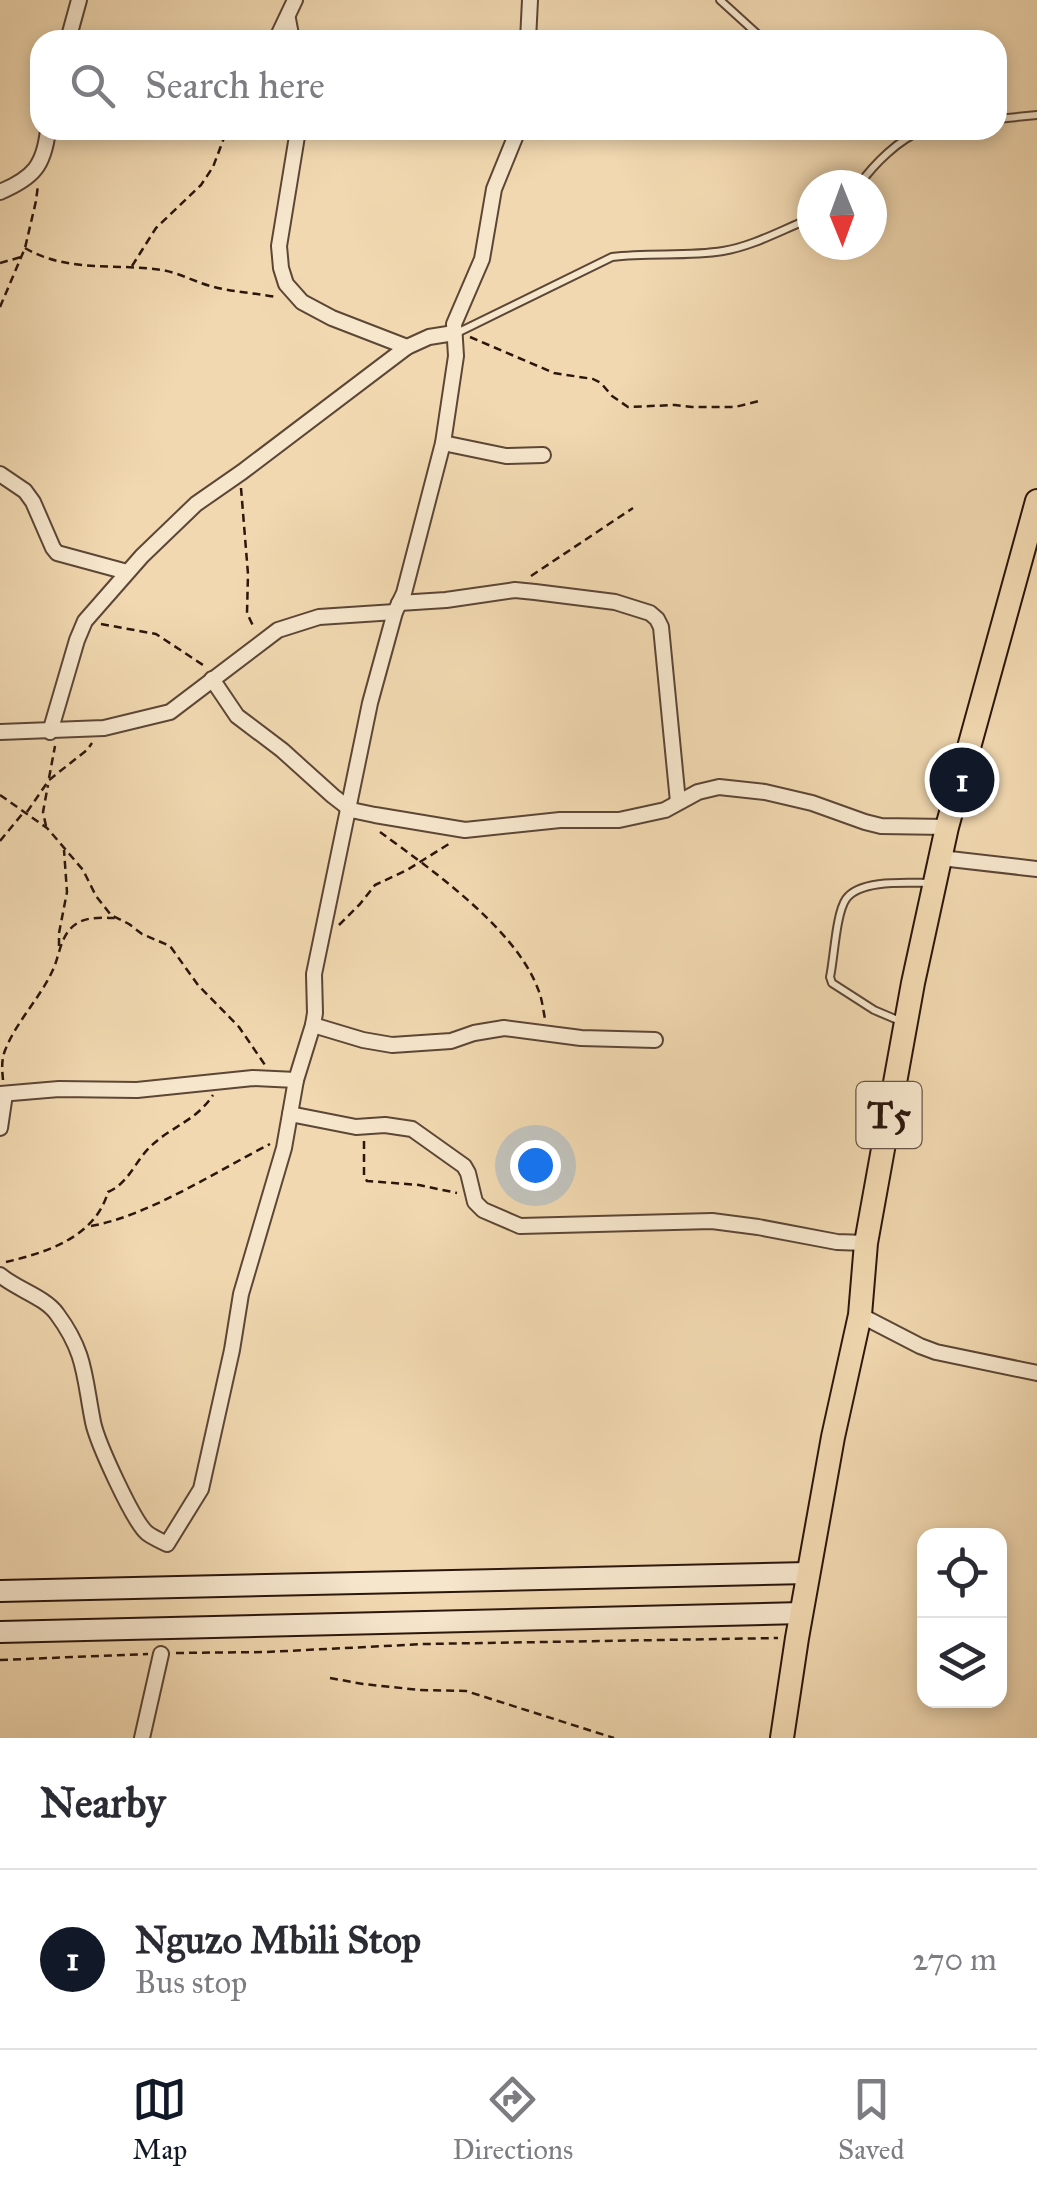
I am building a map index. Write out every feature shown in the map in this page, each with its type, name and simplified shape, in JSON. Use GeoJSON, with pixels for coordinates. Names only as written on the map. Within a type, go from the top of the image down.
{"type":"FeatureCollection","features":[{"type":"Feature","properties":{"kind":"highway","name":"T5"},"geometry":{"type":"LineString","coordinates":[[782,1738],[808,1573],[860,1315],[866,1243],[906,1023],[947,827],[1037,501]]}},
{"type":"Feature","properties":{"kind":"main road"},"geometry":{"type":"LineString","coordinates":[[0,1591],[808,1573]]}},
{"type":"Feature","properties":{"kind":"main road"},"geometry":{"type":"LineString","coordinates":[[0,1632],[802,1613]]}},
{"type":"Feature","properties":{"kind":"street"},"geometry":{"type":"LineString","coordinates":[[71,30],[79,0]]}},
{"type":"Feature","properties":{"kind":"street"},"geometry":{"type":"LineString","coordinates":[[282,30],[296,0]]}},
{"type":"Feature","properties":{"kind":"street"},"geometry":{"type":"LineString","coordinates":[[528,30],[530,0]]}},
{"type":"Feature","properties":{"kind":"street"},"geometry":{"type":"LineString","coordinates":[[288,19],[290,30]]}},
{"type":"Feature","properties":{"kind":"street"},"geometry":{"type":"LineString","coordinates":[[0,192],[39,166],[47,140]]}},
{"type":"Feature","properties":{"kind":"street"},"geometry":{"type":"LineString","coordinates":[[296,140],[280,246],[280,268],[286,284],[302,302],[332,318],[406,347]]}},
{"type":"Feature","properties":{"kind":"street"},"geometry":{"type":"LineString","coordinates":[[0,1274],[52,1308],[65,1326],[80,1354],[94,1426],[128,1505],[145,1532],[167,1544],[201,1488],[241,1294],[265,1217],[296,1080],[316,1014],[314,974],[370,703],[443,443],[456,356],[458,312],[482,259],[494,189],[514,140]]}},
{"type":"Feature","properties":{"kind":"street"},"geometry":{"type":"LineString","coordinates":[[54,732],[85,621],[182,516],[406,347],[430,337],[456,333]]}},
{"type":"Feature","properties":{"kind":"street"},"geometry":{"type":"LineString","coordinates":[[443,443],[506,456],[543,456]]}},
{"type":"Feature","properties":{"kind":"street"},"geometry":{"type":"LineString","coordinates":[[0,474],[34,502],[58,553],[127,572]]}},
{"type":"Feature","properties":{"kind":"street"},"geometry":{"type":"LineString","coordinates":[[0,732],[104,728],[170,712],[261,640],[318,616],[515,590],[615,602],[650,613],[657,620],[678,802]]}},
{"type":"Feature","properties":{"kind":"street"},"geometry":{"type":"LineString","coordinates":[[214,677],[237,716],[349,808],[465,830],[560,820],[636,818],[719,787],[812,803],[881,826],[947,827]]}},
{"type":"Feature","properties":{"kind":"street"},"geometry":{"type":"LineString","coordinates":[[941,858],[1037,869]]}},
{"type":"Feature","properties":{"kind":"street"},"geometry":{"type":"LineString","coordinates":[[313,1025],[392,1045],[451,1040],[493,1028],[580,1038],[655,1040]]}},
{"type":"Feature","properties":{"kind":"street"},"geometry":{"type":"LineString","coordinates":[[0,1128],[3,1094],[59,1089],[137,1090],[224,1080],[296,1080]]}},
{"type":"Feature","properties":{"kind":"street"},"geometry":{"type":"LineString","coordinates":[[290,1114],[363,1127],[400,1126],[426,1138],[464,1166],[472,1199],[483,1210],[520,1226],[712,1221],[837,1242],[866,1243]]}},
{"type":"Feature","properties":{"kind":"street"},"geometry":{"type":"LineString","coordinates":[[860,1315],[936,1352],[1037,1373]]}},
{"type":"Feature","properties":{"kind":"street"},"geometry":{"type":"LineString","coordinates":[[142,1738],[161,1654]]}},
{"type":"Feature","properties":{"kind":"lane"},"geometry":{"type":"LineString","coordinates":[[720,0],[753,30]]}},
{"type":"Feature","properties":{"kind":"lane"},"geometry":{"type":"LineString","coordinates":[[1007,118],[1037,115]]}},
{"type":"Feature","properties":{"kind":"lane"},"geometry":{"type":"LineString","coordinates":[[872,170],[904,140]]}},
{"type":"Feature","properties":{"kind":"lane"},"geometry":{"type":"LineString","coordinates":[[456,333],[612,258],[724,250],[797,224]]}},
{"type":"Feature","properties":{"kind":"lane"},"geometry":{"type":"LineString","coordinates":[[906,1023],[874,1010],[832,983],[841,912],[845,900],[854,892],[882,884],[935,883]]}},
{"type":"Feature","properties":{"kind":"path"},"geometry":{"type":"LineString","coordinates":[[131,268],[156,228],[201,185],[223,140]]}},
{"type":"Feature","properties":{"kind":"path"},"geometry":{"type":"LineString","coordinates":[[0,307],[25,248],[39,166]]}},
{"type":"Feature","properties":{"kind":"path"},"geometry":{"type":"LineString","coordinates":[[25,248],[66,263],[166,270],[215,287],[302,302]]}},
{"type":"Feature","properties":{"kind":"path"},"geometry":{"type":"LineString","coordinates":[[0,263],[22,256]]}},
{"type":"Feature","properties":{"kind":"path"},"geometry":{"type":"LineString","coordinates":[[456,333],[554,373],[593,379],[628,406],[736,407],[759,401]]}},
{"type":"Feature","properties":{"kind":"path"},"geometry":{"type":"LineString","coordinates":[[242,472],[247,613],[261,640]]}},
{"type":"Feature","properties":{"kind":"path"},"geometry":{"type":"LineString","coordinates":[[515,590],[539,569],[633,508]]}},
{"type":"Feature","properties":{"kind":"path"},"geometry":{"type":"LineString","coordinates":[[85,621],[156,634],[193,657],[214,677]]}},
{"type":"Feature","properties":{"kind":"path"},"geometry":{"type":"LineString","coordinates":[[0,840],[49,780],[87,750],[104,728]]}},
{"type":"Feature","properties":{"kind":"path"},"geometry":{"type":"LineString","coordinates":[[47,828],[43,812],[54,732]]}},
{"type":"Feature","properties":{"kind":"path"},"geometry":{"type":"LineString","coordinates":[[0,795],[47,828],[83,870],[111,915],[170,946],[198,985],[239,1027],[273,1079]]}},
{"type":"Feature","properties":{"kind":"path"},"geometry":{"type":"LineString","coordinates":[[349,808],[420,862],[516,949],[538,988],[547,1033]]}},
{"type":"Feature","properties":{"kind":"path"},"geometry":{"type":"LineString","coordinates":[[321,936],[350,916],[375,885],[444,848],[465,830]]}},
{"type":"Feature","properties":{"kind":"path"},"geometry":{"type":"LineString","coordinates":[[59,951],[67,892],[64,849]]}},
{"type":"Feature","properties":{"kind":"path"},"geometry":{"type":"LineString","coordinates":[[3,1094],[2,1067],[7,1045],[44,986],[66,933],[88,919],[117,918]]}},
{"type":"Feature","properties":{"kind":"path"},"geometry":{"type":"LineString","coordinates":[[90,1226],[108,1192],[124,1182],[154,1143],[203,1111],[224,1080]]}},
{"type":"Feature","properties":{"kind":"path"},"geometry":{"type":"LineString","coordinates":[[363,1127],[367,1181],[419,1185],[472,1199]]}},
{"type":"Feature","properties":{"kind":"path"},"geometry":{"type":"LineString","coordinates":[[0,1264],[40,1254],[90,1226],[118,1220],[150,1206],[286,1136]]}},
{"type":"Feature","properties":{"kind":"path"},"geometry":{"type":"LineString","coordinates":[[0,1660],[425,1644],[797,1638]]}},
{"type":"Feature","properties":{"kind":"path"},"geometry":{"type":"LineString","coordinates":[[330,1678],[420,1690],[466,1691],[614,1738]]}},
{"type":"Feature","properties":{"kind":"place","name":"Nguzo Mbili Stop"},"geometry":{"type":"Point","coordinates":[962,780]}}]}
